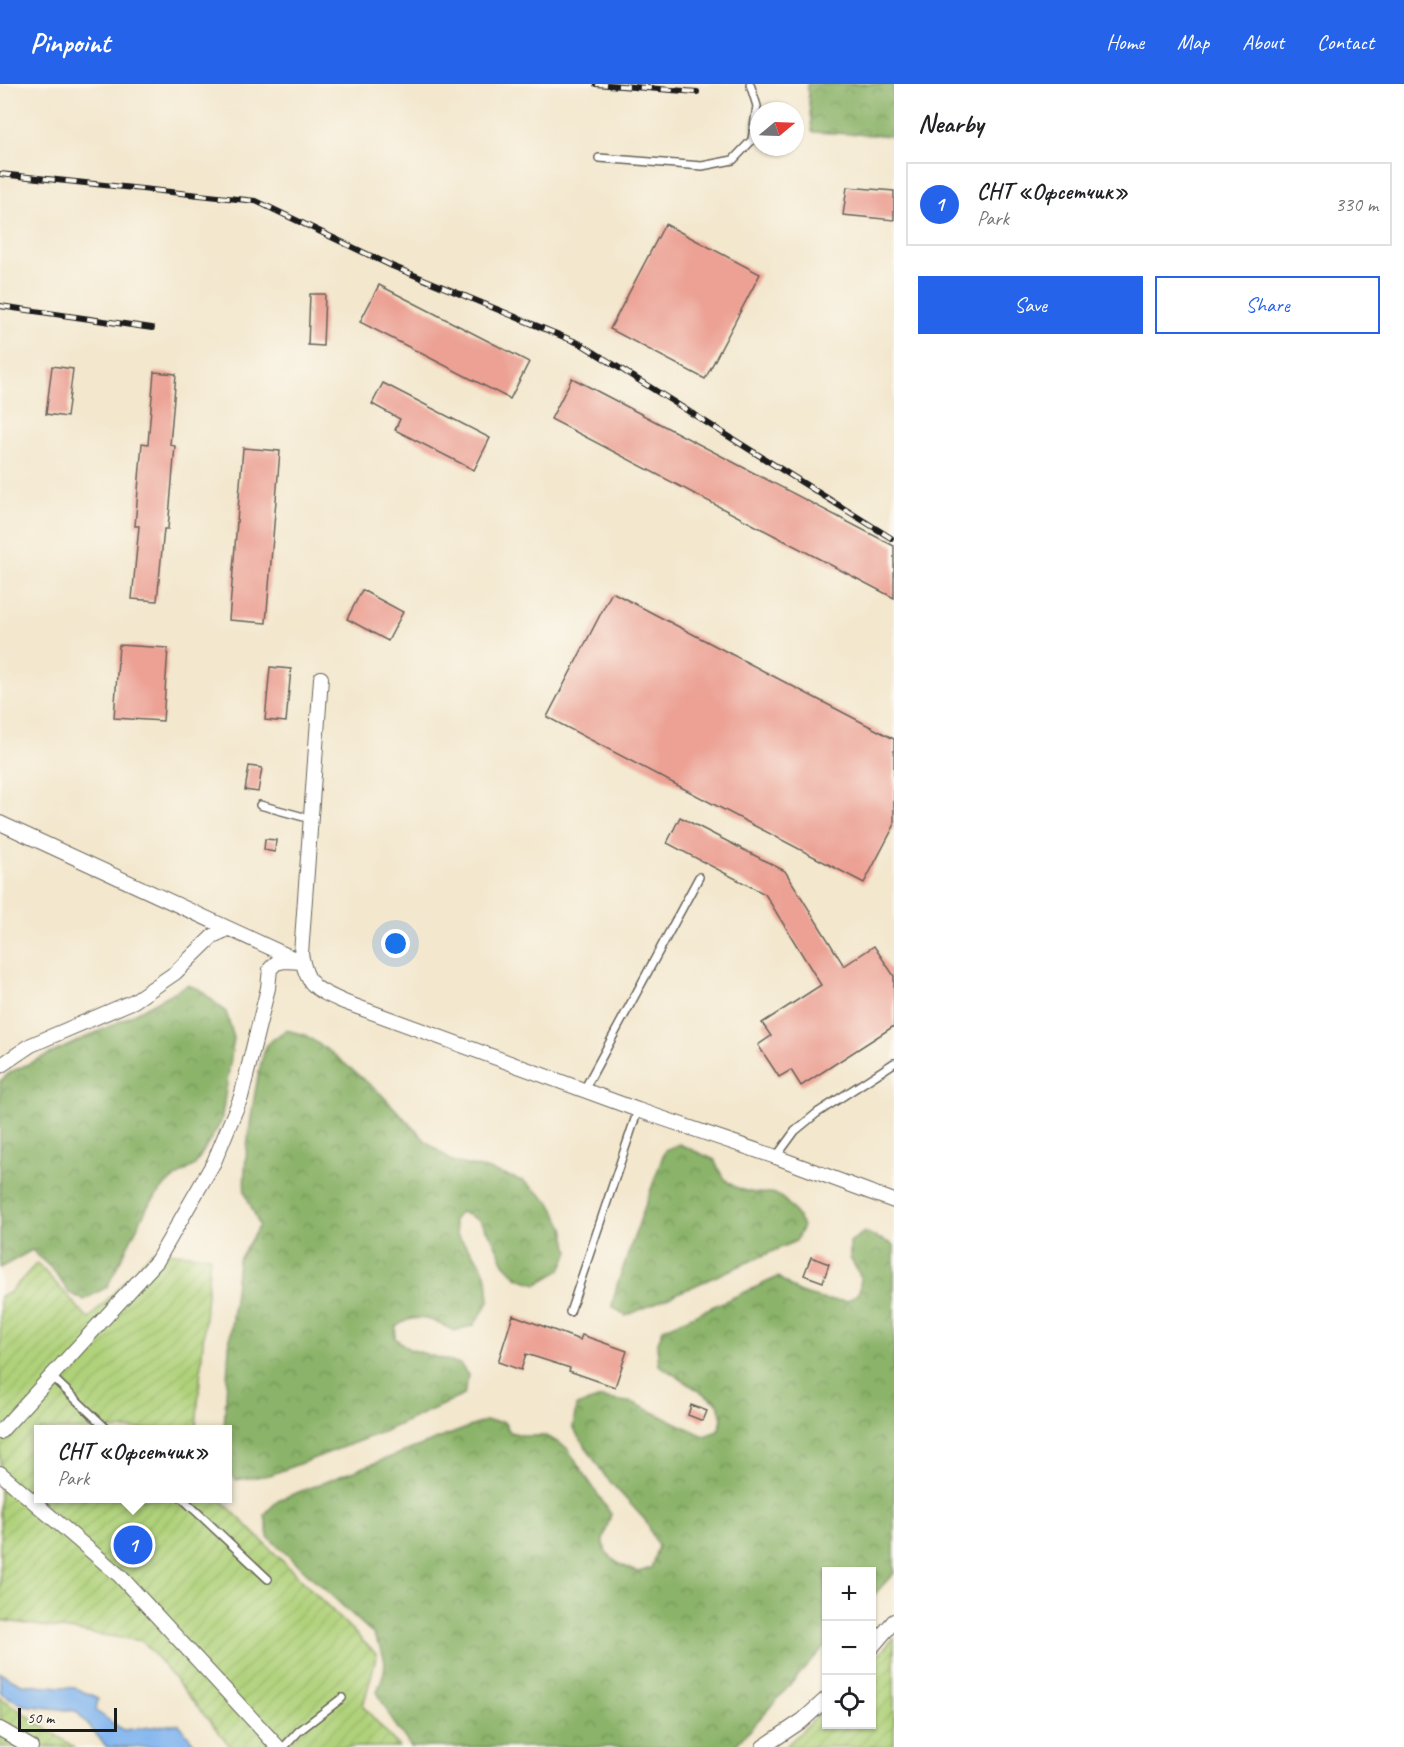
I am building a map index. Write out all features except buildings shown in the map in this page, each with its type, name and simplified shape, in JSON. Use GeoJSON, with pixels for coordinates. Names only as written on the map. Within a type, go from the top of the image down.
{"type":"FeatureCollection","features":[{"type":"Feature","properties":{"kind":"street"},"geometry":{"type":"LineString","coordinates":[[321,678],[300,954],[310,984],[326,994],[584,1090],[894,1201]]}},
{"type":"Feature","properties":{"kind":"street"},"geometry":{"type":"LineString","coordinates":[[0,823],[302,962]]}},
{"type":"Feature","properties":{"kind":"street"},"geometry":{"type":"LineString","coordinates":[[0,1066],[31,1046],[134,1001],[175,973],[213,936],[228,929]]}},
{"type":"Feature","properties":{"kind":"street"},"geometry":{"type":"LineString","coordinates":[[0,1432],[157,1261],[214,1162],[241,1097],[268,988],[270,969],[276,963],[285,961],[302,962]]}},
{"type":"Feature","properties":{"kind":"street"},"geometry":{"type":"LineString","coordinates":[[0,1473],[34,1502]]}},
{"type":"Feature","properties":{"kind":"street"},"geometry":{"type":"LineString","coordinates":[[35,1503],[120,1576],[278,1747]]}},
{"type":"Feature","properties":{"kind":"street"},"geometry":{"type":"LineString","coordinates":[[876,1643],[891,1629]]}},
{"type":"Feature","properties":{"kind":"street"},"geometry":{"type":"LineString","coordinates":[[763,1747],[803,1720],[822,1703]]}},
{"type":"Feature","properties":{"kind":"street"},"geometry":{"type":"LineString","coordinates":[[0,1729],[31,1747]]}},
{"type":"Feature","properties":{"kind":"lane"},"geometry":{"type":"LineString","coordinates":[[599,158],[702,166],[733,160],[752,140],[757,106],[750,84]]}},
{"type":"Feature","properties":{"kind":"lane"},"geometry":{"type":"LineString","coordinates":[[260,805],[311,819]]}},
{"type":"Feature","properties":{"kind":"lane"},"geometry":{"type":"LineString","coordinates":[[584,1090],[699,877]]}},
{"type":"Feature","properties":{"kind":"lane"},"geometry":{"type":"LineString","coordinates":[[776,1158],[795,1131],[817,1113],[894,1063]]}},
{"type":"Feature","properties":{"kind":"lane"},"geometry":{"type":"LineString","coordinates":[[570,1312],[638,1110]]}},
{"type":"Feature","properties":{"kind":"lane"},"geometry":{"type":"LineString","coordinates":[[51,1376],[103,1425]]}},
{"type":"Feature","properties":{"kind":"lane"},"geometry":{"type":"LineString","coordinates":[[187,1503],[268,1579]]}},
{"type":"Feature","properties":{"kind":"lane"},"geometry":{"type":"LineString","coordinates":[[284,1747],[299,1731],[342,1698]]}},
{"type":"Feature","properties":{"kind":"green space"},"geometry":{"type":"Polygon","coordinates":[[[807,84],[894,84],[894,136],[812,132],[807,84]]]}},
{"type":"Feature","properties":{"kind":"green space"},"geometry":{"type":"Polygon","coordinates":[[[187,985],[199,989],[226,1012],[234,1038],[221,1122],[195,1165],[167,1183],[148,1206],[107,1287],[84,1300],[69,1293],[55,1272],[32,1250],[0,1268],[0,1081],[11,1072],[123,1020],[187,985]]]}},
{"type":"Feature","properties":{"kind":"green space"},"geometry":{"type":"Polygon","coordinates":[[[286,1030],[305,1035],[332,1053],[381,1094],[426,1141],[453,1162],[486,1169],[523,1181],[549,1201],[564,1227],[569,1252],[561,1270],[537,1284],[518,1278],[504,1263],[491,1236],[479,1220],[461,1212],[453,1220],[457,1235],[478,1260],[487,1277],[489,1302],[474,1325],[454,1331],[425,1319],[411,1319],[396,1327],[395,1338],[409,1349],[460,1364],[468,1375],[464,1395],[385,1431],[270,1475],[236,1480],[232,1475],[232,1425],[224,1425],[229,1346],[238,1261],[259,1226],[245,1192],[244,1181],[255,1092],[264,1053],[270,1042],[286,1030]]]}},
{"type":"Feature","properties":{"kind":"green space"},"geometry":{"type":"Polygon","coordinates":[[[679,1144],[715,1160],[721,1174],[735,1187],[756,1193],[773,1193],[780,1197],[792,1208],[803,1226],[796,1241],[626,1316],[612,1306],[617,1285],[665,1150],[679,1144]]]}},
{"type":"Feature","properties":{"kind":"green space"},"geometry":{"type":"Polygon","coordinates":[[[864,1232],[894,1245],[894,1573],[876,1593],[876,1567],[822,1567],[822,1649],[734,1747],[411,1747],[392,1720],[377,1692],[385,1662],[372,1633],[268,1537],[265,1514],[278,1500],[485,1421],[504,1422],[510,1432],[526,1436],[547,1436],[567,1448],[611,1514],[603,1540],[606,1553],[619,1564],[638,1572],[651,1568],[658,1546],[645,1520],[605,1476],[573,1428],[576,1406],[601,1398],[634,1403],[704,1436],[718,1431],[722,1419],[718,1403],[659,1365],[657,1345],[663,1329],[778,1277],[800,1293],[825,1300],[847,1301],[859,1293],[861,1277],[850,1258],[850,1242],[864,1232]]]}},
{"type":"Feature","properties":{"kind":"green space"},"geometry":{"type":"Polygon","coordinates":[[[153,1251],[210,1256],[196,1425],[34,1425],[34,1503],[224,1503],[377,1655],[363,1706],[399,1747],[231,1747],[143,1641],[0,1620],[0,1296],[9,1293],[37,1263],[89,1319],[153,1251]]]}},
{"type":"Feature","properties":{"kind":"green space"},"geometry":{"type":"Polygon","coordinates":[[[894,1638],[894,1747],[785,1747],[822,1712],[822,1729],[876,1729],[876,1658],[894,1638]]]}},
{"type":"Feature","properties":{"kind":"green space"},"geometry":{"type":"Polygon","coordinates":[[[0,1697],[74,1747],[0,1747],[0,1697]]]}},
{"type":"Feature","properties":{"kind":"water"},"geometry":{"type":"Polygon","coordinates":[[[0,1673],[22,1684],[75,1688],[98,1698],[96,1711],[123,1730],[179,1724],[197,1747],[107,1747],[76,1711],[23,1705],[0,1692],[0,1673]]]}},
{"type":"Feature","properties":{"kind":"railway"},"geometry":{"type":"LineString","coordinates":[[596,84],[697,92]]}},
{"type":"Feature","properties":{"kind":"railway"},"geometry":{"type":"LineString","coordinates":[[0,174],[256,201],[392,266],[581,344],[891,538]]}},
{"type":"Feature","properties":{"kind":"railway"},"geometry":{"type":"LineString","coordinates":[[0,306],[152,328]]}},
{"type":"Feature","properties":{"kind":"place","name":"СНТ «Офсетчик»"},"geometry":{"type":"Point","coordinates":[133,1545]}}]}
